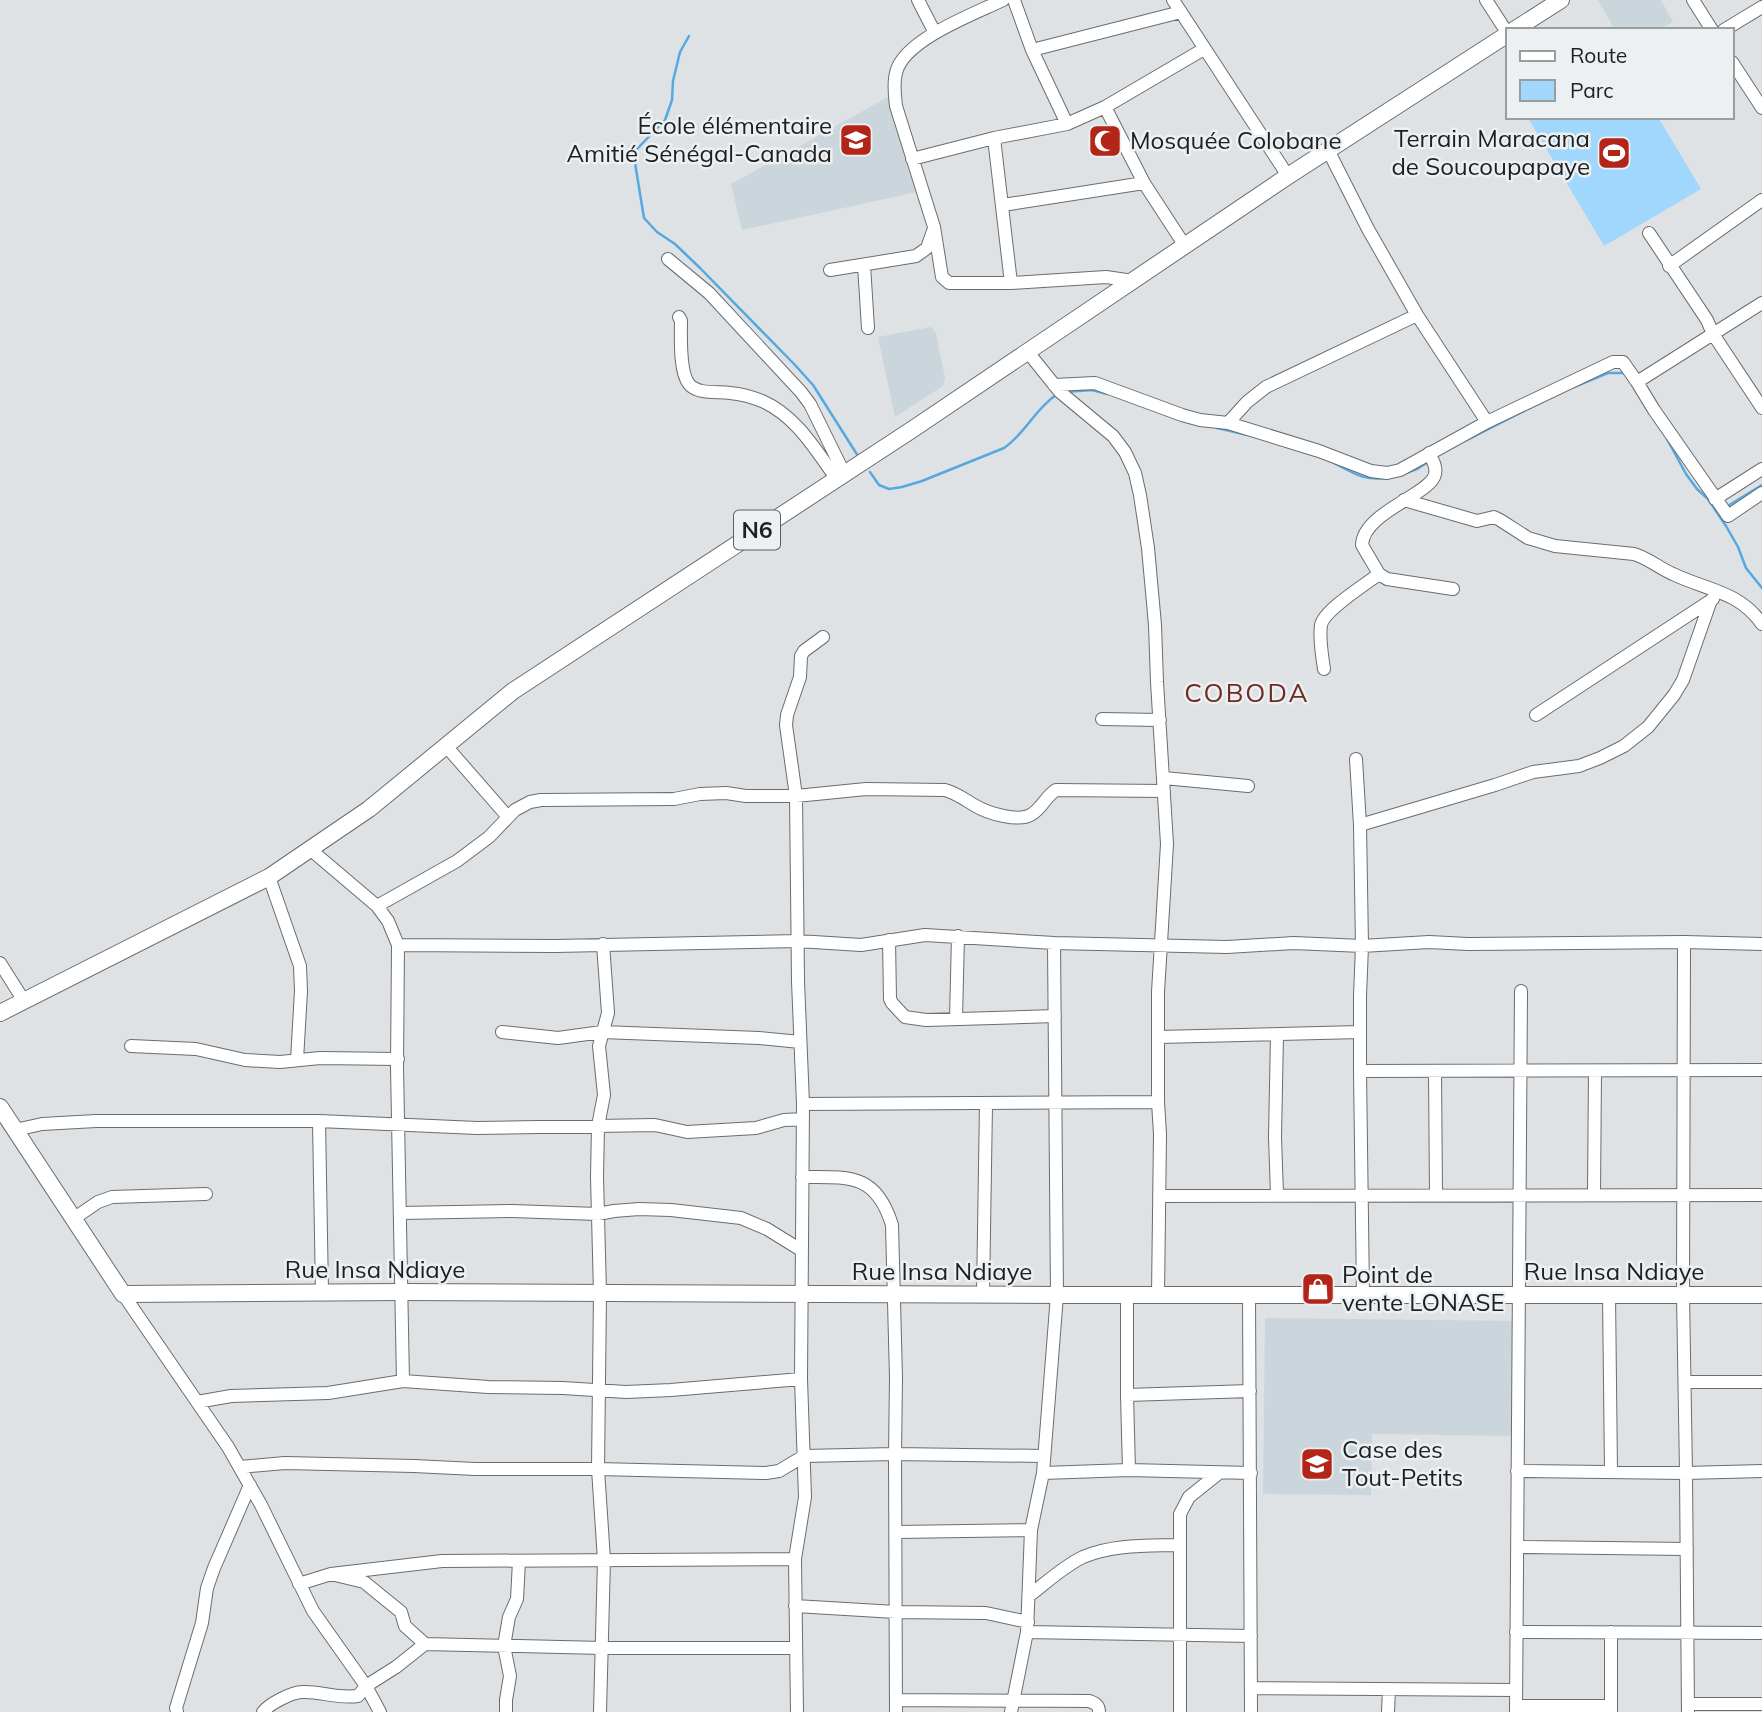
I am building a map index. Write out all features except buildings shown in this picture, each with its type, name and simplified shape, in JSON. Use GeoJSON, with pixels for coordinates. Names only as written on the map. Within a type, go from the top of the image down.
{"type":"FeatureCollection","features":[{"type":"Feature","properties":{"kind":"main road"},"geometry":{"type":"LineString","coordinates":[[1517,28],[1561,0]]}},
{"type":"Feature","properties":{"kind":"main road","name":"N6"},"geometry":{"type":"LineString","coordinates":[[0,1013],[269,877],[311,850],[369,809],[513,691],[913,429],[1288,176],[1506,35]]}},
{"type":"Feature","properties":{"kind":"main road"},"geometry":{"type":"LineString","coordinates":[[0,1107],[123,1294]]}},
{"type":"Feature","properties":{"kind":"main road","name":"Rue Insa Ndiaye"},"geometry":{"type":"LineString","coordinates":[[123,1294],[401,1292],[1762,1295]]}},
{"type":"Feature","properties":{"kind":"street"},"geometry":{"type":"LineString","coordinates":[[918,0],[935,33]]}},
{"type":"Feature","properties":{"kind":"street"},"geometry":{"type":"LineString","coordinates":[[1003,0],[935,33],[907,53],[896,72],[896,106],[934,227],[942,277],[949,283],[1012,283],[1106,277],[1133,281]]}},
{"type":"Feature","properties":{"kind":"street"},"geometry":{"type":"LineString","coordinates":[[1014,0],[1032,50],[1066,124]]}},
{"type":"Feature","properties":{"kind":"street"},"geometry":{"type":"LineString","coordinates":[[1173,0],[1288,176]]}},
{"type":"Feature","properties":{"kind":"street"},"geometry":{"type":"LineString","coordinates":[[1486,0],[1506,31]]}},
{"type":"Feature","properties":{"kind":"street"},"geometry":{"type":"LineString","coordinates":[[1693,0],[1711,28]]}},
{"type":"Feature","properties":{"kind":"street"},"geometry":{"type":"LineString","coordinates":[[1727,28],[1762,7]]}},
{"type":"Feature","properties":{"kind":"street"},"geometry":{"type":"LineString","coordinates":[[1032,50],[1181,12]]}},
{"type":"Feature","properties":{"kind":"street"},"geometry":{"type":"LineString","coordinates":[[912,159],[1066,124],[1105,107],[1205,49]]}},
{"type":"Feature","properties":{"kind":"street"},"geometry":{"type":"LineString","coordinates":[[1734,65],[1762,108]]}},
{"type":"Feature","properties":{"kind":"street"},"geometry":{"type":"LineString","coordinates":[[1105,107],[1144,183],[1185,246]]}},
{"type":"Feature","properties":{"kind":"street"},"geometry":{"type":"LineString","coordinates":[[995,138],[1012,283]]}},
{"type":"Feature","properties":{"kind":"street"},"geometry":{"type":"LineString","coordinates":[[1328,150],[1368,229],[1418,315],[1486,422]]}},
{"type":"Feature","properties":{"kind":"street"},"geometry":{"type":"LineString","coordinates":[[1003,205],[1144,183]]}},
{"type":"Feature","properties":{"kind":"street"},"geometry":{"type":"LineString","coordinates":[[1669,266],[1762,201]]}},
{"type":"Feature","properties":{"kind":"street"},"geometry":{"type":"LineString","coordinates":[[830,270],[916,256],[927,248],[934,227]]}},
{"type":"Feature","properties":{"kind":"street"},"geometry":{"type":"LineString","coordinates":[[1649,233],[1762,408]]}},
{"type":"Feature","properties":{"kind":"street"},"geometry":{"type":"LineString","coordinates":[[668,258],[709,293],[802,393],[810,404],[840,476]]}},
{"type":"Feature","properties":{"kind":"street"},"geometry":{"type":"LineString","coordinates":[[863,265],[867,328]]}},
{"type":"Feature","properties":{"kind":"street"},"geometry":{"type":"LineString","coordinates":[[1637,382],[1762,303]]}},
{"type":"Feature","properties":{"kind":"street"},"geometry":{"type":"LineString","coordinates":[[1228,423],[1247,402],[1266,387],[1418,315]]}},
{"type":"Feature","properties":{"kind":"street"},"geometry":{"type":"LineString","coordinates":[[679,317],[683,368],[689,384],[694,389],[754,398],[779,411],[798,426],[840,476]]}},
{"type":"Feature","properties":{"kind":"street"},"geometry":{"type":"LineString","coordinates":[[1027,351],[1060,392],[1113,436],[1125,452],[1135,473],[1148,548],[1155,625],[1167,863],[1160,945],[1158,1295]]}},
{"type":"Feature","properties":{"kind":"street"},"geometry":{"type":"LineString","coordinates":[[1054,385],[1095,383],[1200,420],[1228,423],[1320,451],[1371,471],[1387,473],[1400,470],[1486,422],[1613,362],[1623,362],[1728,516],[1762,494]]}},
{"type":"Feature","properties":{"kind":"street"},"geometry":{"type":"LineString","coordinates":[[1429,453],[1436,470],[1432,481],[1380,516],[1363,534],[1362,540],[1364,551],[1380,575],[1387,579],[1453,589]]}},
{"type":"Feature","properties":{"kind":"street"},"geometry":{"type":"LineString","coordinates":[[1715,499],[1762,469]]}},
{"type":"Feature","properties":{"kind":"street"},"geometry":{"type":"LineString","coordinates":[[1404,500],[1477,521],[1494,517],[1528,538],[1555,546],[1641,556],[1659,568],[1716,596],[1733,597],[1758,608],[1762,624]]}},
{"type":"Feature","properties":{"kind":"street"},"geometry":{"type":"LineString","coordinates":[[1324,669],[1321,625],[1324,617],[1380,575]]}},
{"type":"Feature","properties":{"kind":"street"},"geometry":{"type":"LineString","coordinates":[[1536,715],[1716,596]]}},
{"type":"Feature","properties":{"kind":"street"},"geometry":{"type":"LineString","coordinates":[[1360,825],[1533,772],[1579,766],[1624,746],[1647,727],[1674,695],[1716,596]]}},
{"type":"Feature","properties":{"kind":"street"},"geometry":{"type":"LineString","coordinates":[[797,1712],[795,1559],[805,1497],[801,1250],[803,1104],[796,796],[786,725],[800,677],[801,656],[823,637]]}},
{"type":"Feature","properties":{"kind":"street"},"geometry":{"type":"LineString","coordinates":[[1102,719],[1160,720]]}},
{"type":"Feature","properties":{"kind":"street"},"geometry":{"type":"LineString","coordinates":[[446,746],[508,817]]}},
{"type":"Feature","properties":{"kind":"street"},"geometry":{"type":"LineString","coordinates":[[1356,759],[1362,946],[1360,1071],[1363,1294]]}},
{"type":"Feature","properties":{"kind":"street"},"geometry":{"type":"LineString","coordinates":[[377,906],[457,861],[489,837],[508,817],[530,802],[541,800],[674,799],[726,793],[746,796],[796,796],[866,789],[945,790],[977,807],[1009,818],[1021,818],[1033,813],[1049,794],[1056,790],[1164,785],[1248,786]]}},
{"type":"Feature","properties":{"kind":"street"},"geometry":{"type":"LineString","coordinates":[[311,850],[377,906],[388,921],[398,945],[403,1381]]}},
{"type":"Feature","properties":{"kind":"street"},"geometry":{"type":"LineString","coordinates":[[269,877],[300,966],[298,1060]]}},
{"type":"Feature","properties":{"kind":"street"},"geometry":{"type":"LineString","coordinates":[[398,945],[555,946],[798,942],[861,945],[925,935],[1054,943],[1227,947],[1294,943],[1362,946],[1429,942],[1762,944]]}},
{"type":"Feature","properties":{"kind":"street"},"geometry":{"type":"LineString","coordinates":[[956,1019],[958,936]]}},
{"type":"Feature","properties":{"kind":"street"},"geometry":{"type":"LineString","coordinates":[[890,940],[890,999],[895,1009],[905,1017],[926,1020],[1055,1016]]}},
{"type":"Feature","properties":{"kind":"street"},"geometry":{"type":"LineString","coordinates":[[1684,942],[1683,1296],[1688,1708],[1762,1704]]}},
{"type":"Feature","properties":{"kind":"street"},"geometry":{"type":"LineString","coordinates":[[1013,1707],[1028,1627],[1031,1530],[1043,1474],[1057,1295],[1054,943]]}},
{"type":"Feature","properties":{"kind":"street"},"geometry":{"type":"LineString","coordinates":[[600,1712],[604,1560],[597,1469],[600,1390],[598,1126],[604,1094],[599,1046],[608,1013],[603,944]]}},
{"type":"Feature","properties":{"kind":"street"},"geometry":{"type":"LineString","coordinates":[[0,963],[24,1001]]}},
{"type":"Feature","properties":{"kind":"street"},"geometry":{"type":"LineString","coordinates":[[1521,990],[1516,1709],[1611,1709],[1611,1632]]}},
{"type":"Feature","properties":{"kind":"street"},"geometry":{"type":"LineString","coordinates":[[1159,1037],[1360,1031]]}},
{"type":"Feature","properties":{"kind":"street"},"geometry":{"type":"LineString","coordinates":[[502,1032],[558,1038],[602,1032],[800,1042]]}},
{"type":"Feature","properties":{"kind":"street"},"geometry":{"type":"LineString","coordinates":[[1277,1195],[1275,1137],[1278,1035]]}},
{"type":"Feature","properties":{"kind":"street"},"geometry":{"type":"LineString","coordinates":[[131,1046],[195,1049],[244,1060],[279,1062],[320,1058],[398,1059]]}},
{"type":"Feature","properties":{"kind":"street"},"geometry":{"type":"LineString","coordinates":[[1360,1071],[1762,1070]]}},
{"type":"Feature","properties":{"kind":"street"},"geometry":{"type":"LineString","coordinates":[[1435,1071],[1436,1195]]}},
{"type":"Feature","properties":{"kind":"street"},"geometry":{"type":"LineString","coordinates":[[1594,1194],[1595,1072]]}},
{"type":"Feature","properties":{"kind":"street"},"geometry":{"type":"LineString","coordinates":[[803,1104],[1158,1102]]}},
{"type":"Feature","properties":{"kind":"street"},"geometry":{"type":"LineString","coordinates":[[984,1295],[986,1104]]}},
{"type":"Feature","properties":{"kind":"street"},"geometry":{"type":"LineString","coordinates":[[15,1130],[42,1124],[96,1121],[319,1121],[477,1128],[655,1125],[687,1132],[755,1128],[784,1120],[803,1119]]}},
{"type":"Feature","properties":{"kind":"street"},"geometry":{"type":"LineString","coordinates":[[319,1121],[322,1292]]}},
{"type":"Feature","properties":{"kind":"street"},"geometry":{"type":"LineString","coordinates":[[802,1177],[839,1177],[864,1183],[887,1207],[892,1225],[895,1294],[896,1706],[1013,1707],[1089,1701],[1096,1703],[1099,1712]]}},
{"type":"Feature","properties":{"kind":"street"},"geometry":{"type":"LineString","coordinates":[[73,1219],[98,1202],[112,1197],[206,1194]]}},
{"type":"Feature","properties":{"kind":"street"},"geometry":{"type":"LineString","coordinates":[[1159,1196],[1762,1195]]}},
{"type":"Feature","properties":{"kind":"street"},"geometry":{"type":"LineString","coordinates":[[400,1213],[512,1211],[598,1214],[639,1209],[671,1210],[741,1218],[767,1229],[801,1250]]}},
{"type":"Feature","properties":{"kind":"street"},"geometry":{"type":"LineString","coordinates":[[123,1294],[214,1425],[250,1485],[313,1611],[366,1686],[380,1712]]}},
{"type":"Feature","properties":{"kind":"street"},"geometry":{"type":"LineString","coordinates":[[1250,1294],[1251,1712]]}},
{"type":"Feature","properties":{"kind":"street"},"geometry":{"type":"LineString","coordinates":[[1609,1294],[1611,1472]]}},
{"type":"Feature","properties":{"kind":"street"},"geometry":{"type":"LineString","coordinates":[[1127,1295],[1129,1470]]}},
{"type":"Feature","properties":{"kind":"street"},"geometry":{"type":"LineString","coordinates":[[197,1402],[230,1396],[328,1393],[403,1381],[626,1392],[802,1379]]}},
{"type":"Feature","properties":{"kind":"street"},"geometry":{"type":"LineString","coordinates":[[1685,1382],[1762,1382]]}},
{"type":"Feature","properties":{"kind":"street"},"geometry":{"type":"LineString","coordinates":[[1127,1395],[1250,1391]]}},
{"type":"Feature","properties":{"kind":"street"},"geometry":{"type":"LineString","coordinates":[[240,1468],[285,1463],[766,1473],[779,1471],[804,1456],[1044,1456]]}},
{"type":"Feature","properties":{"kind":"street"},"geometry":{"type":"LineString","coordinates":[[1043,1474],[1129,1470],[1251,1473]]}},
{"type":"Feature","properties":{"kind":"street"},"geometry":{"type":"LineString","coordinates":[[1517,1471],[1762,1471]]}},
{"type":"Feature","properties":{"kind":"street"},"geometry":{"type":"LineString","coordinates":[[1180,1712],[1180,1514],[1189,1497],[1219,1473]]}},
{"type":"Feature","properties":{"kind":"street"},"geometry":{"type":"LineString","coordinates":[[177,1712],[202,1623],[207,1588],[250,1485]]}},
{"type":"Feature","properties":{"kind":"street"},"geometry":{"type":"LineString","coordinates":[[896,1532],[1031,1530]]}},
{"type":"Feature","properties":{"kind":"street"},"geometry":{"type":"LineString","coordinates":[[1030,1595],[1070,1564],[1096,1552],[1117,1547],[1180,1545]]}},
{"type":"Feature","properties":{"kind":"street"},"geometry":{"type":"LineString","coordinates":[[1517,1546],[1687,1549]]}},
{"type":"Feature","properties":{"kind":"street"},"geometry":{"type":"LineString","coordinates":[[299,1584],[331,1574],[442,1561],[795,1559]]}},
{"type":"Feature","properties":{"kind":"street"},"geometry":{"type":"LineString","coordinates":[[506,1712],[510,1676],[504,1646],[509,1617],[517,1599],[519,1561]]}},
{"type":"Feature","properties":{"kind":"street"},"geometry":{"type":"LineString","coordinates":[[331,1574],[354,1578],[373,1587],[401,1612],[405,1626],[425,1644]]}},
{"type":"Feature","properties":{"kind":"street"},"geometry":{"type":"LineString","coordinates":[[795,1606],[896,1612],[986,1613],[1028,1627],[1181,1636],[1251,1636]]}},
{"type":"Feature","properties":{"kind":"street"},"geometry":{"type":"LineString","coordinates":[[1516,1632],[1762,1633]]}},
{"type":"Feature","properties":{"kind":"street"},"geometry":{"type":"LineString","coordinates":[[263,1712],[267,1706],[300,1692],[344,1698],[358,1696],[366,1686],[425,1644],[795,1648]]}},
{"type":"Feature","properties":{"kind":"street"},"geometry":{"type":"LineString","coordinates":[[1251,1688],[1516,1689]]}},
{"type":"Feature","properties":{"kind":"street"},"geometry":{"type":"LineString","coordinates":[[1388,1689],[1388,1712]]}},
{"type":"Feature","properties":{"kind":"shaded area"},"geometry":{"type":"Polygon","coordinates":[[[1598,0],[1661,0],[1673,22],[1662,28],[1614,28],[1598,0]]]}},
{"type":"Feature","properties":{"kind":"shaded area","name":"École élémentaire Amitié Sénégal-Canada"},"geometry":{"type":"Polygon","coordinates":[[[890,96],[917,192],[742,230],[731,184],[890,96]]]}},
{"type":"Feature","properties":{"kind":"shaded area"},"geometry":{"type":"Polygon","coordinates":[[[931,327],[936,333],[945,378],[943,386],[895,417],[878,337],[931,327]]]}},
{"type":"Feature","properties":{"kind":"shaded area"},"geometry":{"type":"Polygon","coordinates":[[[1265,1318],[1514,1321],[1513,1436],[1372,1434],[1371,1495],[1263,1494],[1265,1318]]]}},
{"type":"Feature","properties":{"kind":"green space","name":"Terrain Maracana de Soucoupapaye"},"geometry":{"type":"Polygon","coordinates":[[[1529,119],[1659,119],[1701,189],[1604,246],[1529,119]]]}},
{"type":"Feature","properties":{"kind":"waterway"},"geometry":{"type":"LineString","coordinates":[[689,36],[680,52],[673,81],[672,100],[665,120],[637,149],[635,163],[644,218],[700,268],[813,385],[858,456]]}},
{"type":"Feature","properties":{"kind":"waterway"},"geometry":{"type":"LineString","coordinates":[[1574,387],[1608,373],[1624,373]]}},
{"type":"Feature","properties":{"kind":"waterway"},"geometry":{"type":"LineString","coordinates":[[1065,392],[1092,390],[1107,394]]}},
{"type":"Feature","properties":{"kind":"waterway"},"geometry":{"type":"LineString","coordinates":[[870,472],[879,485],[889,489],[902,487],[1004,448],[1056,395]]}},
{"type":"Feature","properties":{"kind":"waterway"},"geometry":{"type":"LineString","coordinates":[[1467,440],[1524,411]]}},
{"type":"Feature","properties":{"kind":"waterway"},"geometry":{"type":"LineString","coordinates":[[1217,428],[1248,435]]}},
{"type":"Feature","properties":{"kind":"waterway"},"geometry":{"type":"LineString","coordinates":[[1667,439],[1686,474],[1708,499],[1726,526],[1746,568],[1762,588]]}},
{"type":"Feature","properties":{"kind":"waterway"},"geometry":{"type":"LineString","coordinates":[[1406,473],[1428,462]]}},
{"type":"Feature","properties":{"kind":"waterway"},"geometry":{"type":"LineString","coordinates":[[1334,463],[1365,477],[1386,478]]}},
{"type":"Feature","properties":{"kind":"waterway"},"geometry":{"type":"LineString","coordinates":[[1726,507],[1762,485]]}},
{"type":"Feature","properties":{"kind":"place","name":"École élémentaire Amitié Sénégal-Canada"},"geometry":{"type":"Point","coordinates":[856,140]}},
{"type":"Feature","properties":{"kind":"place","name":"Mosquée Colobane"},"geometry":{"type":"Point","coordinates":[1105,141]}},
{"type":"Feature","properties":{"kind":"place","name":"Terrain Maracana de Soucoupapaye"},"geometry":{"type":"Point","coordinates":[1614,153]}},
{"type":"Feature","properties":{"kind":"place","name":"Point de vente LONASE"},"geometry":{"type":"Point","coordinates":[1318,1289]}},
{"type":"Feature","properties":{"kind":"place","name":"Case des Tout-Petits"},"geometry":{"type":"Point","coordinates":[1317,1464]}},
{"type":"Feature","properties":{"kind":"district","name":"COBODA"},"geometry":{"type":"Point","coordinates":[1247,693]}}]}
